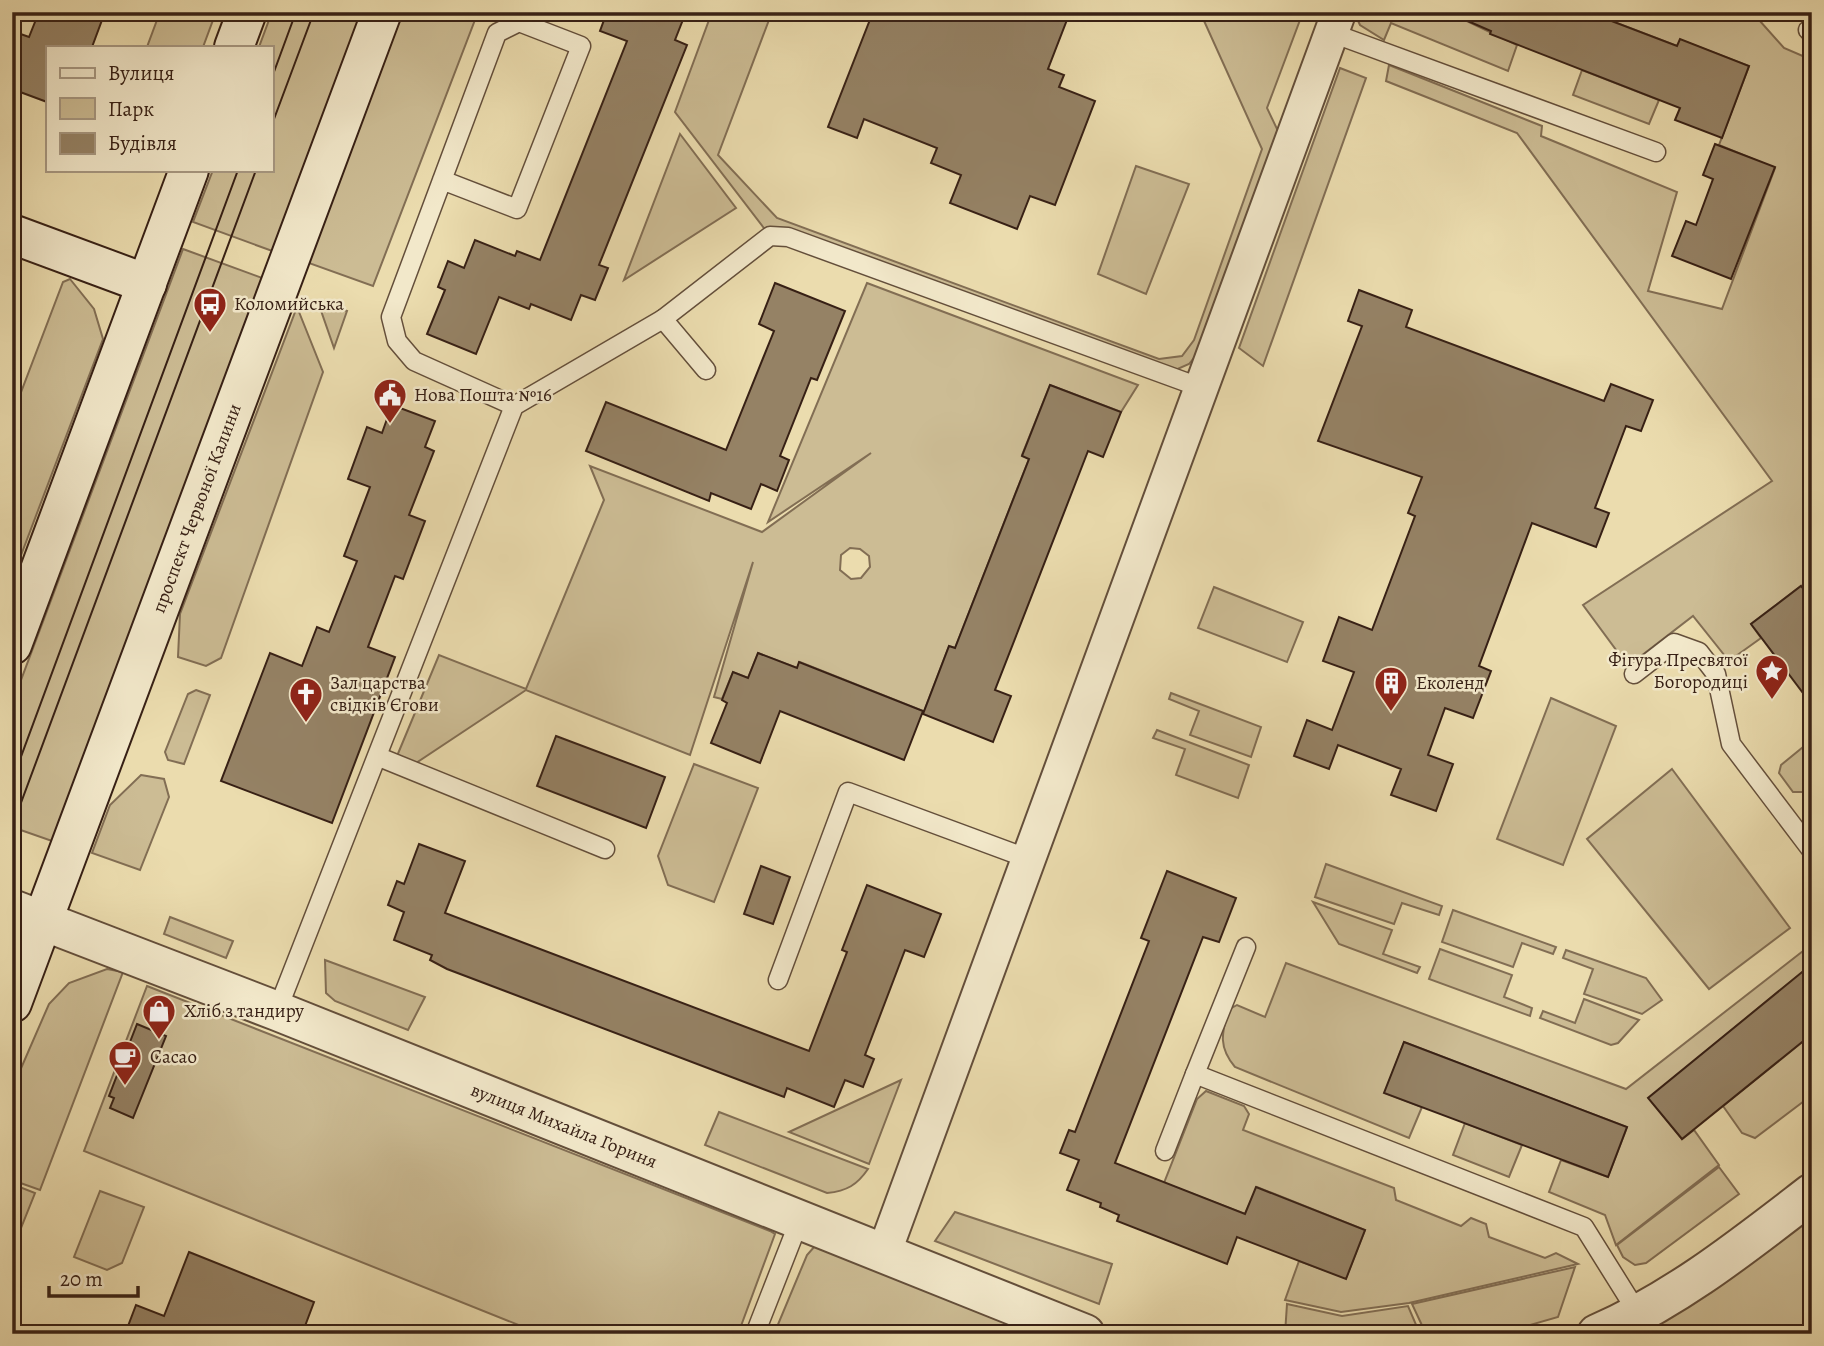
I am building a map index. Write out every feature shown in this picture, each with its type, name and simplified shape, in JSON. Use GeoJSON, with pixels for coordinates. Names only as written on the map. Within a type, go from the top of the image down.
{"type":"FeatureCollection","features":[{"type":"Feature","properties":{"kind":"main road"},"geometry":{"type":"LineString","coordinates":[[234,46],[247,12]]}},
{"type":"Feature","properties":{"kind":"main road","name":"проспект Червоної Калини"},"geometry":{"type":"LineString","coordinates":[[12,1003],[28,915],[382,12]]}},
{"type":"Feature","properties":{"kind":"main road"},"geometry":{"type":"LineString","coordinates":[[12,645],[187,172]]}},
{"type":"Feature","properties":{"kind":"main road"},"geometry":{"type":"LineString","coordinates":[[12,233],[146,284]]}},
{"type":"Feature","properties":{"kind":"main road","name":"вулиця Михайла Гориня"},"geometry":{"type":"LineString","coordinates":[[28,915],[277,1011],[1085,1334]]}},
{"type":"Feature","properties":{"kind":"main road"},"geometry":{"type":"LineString","coordinates":[[1597,1334],[1639,1315],[1709,1272],[1812,1192]]}},
{"type":"Feature","properties":{"kind":"street"},"geometry":{"type":"LineString","coordinates":[[884,1253],[1335,23]]}},
{"type":"Feature","properties":{"kind":"lane"},"geometry":{"type":"LineString","coordinates":[[442,180],[517,209],[581,46],[519,22],[497,33],[442,180],[391,317],[397,341],[414,361],[514,406]]}},
{"type":"Feature","properties":{"kind":"lane"},"geometry":{"type":"LineString","coordinates":[[1335,23],[1656,152]]}},
{"type":"Feature","properties":{"kind":"lane"},"geometry":{"type":"LineString","coordinates":[[277,1011],[379,758],[514,406],[663,319],[769,236],[790,230],[1202,388]]}},
{"type":"Feature","properties":{"kind":"lane"},"geometry":{"type":"LineString","coordinates":[[663,319],[706,370]]}},
{"type":"Feature","properties":{"kind":"lane"},"geometry":{"type":"LineString","coordinates":[[1634,674],[1674,643],[1699,652],[1716,674],[1731,744],[1812,851]]}},
{"type":"Feature","properties":{"kind":"lane"},"geometry":{"type":"LineString","coordinates":[[379,758],[605,849]]}},
{"type":"Feature","properties":{"kind":"lane"},"geometry":{"type":"LineString","coordinates":[[778,980],[848,792],[1029,859]]}},
{"type":"Feature","properties":{"kind":"lane"},"geometry":{"type":"LineString","coordinates":[[1165,1151],[1246,947]]}},
{"type":"Feature","properties":{"kind":"lane"},"geometry":{"type":"LineString","coordinates":[[1195,1074],[1584,1227],[1639,1315]]}},
{"type":"Feature","properties":{"kind":"lane"},"geometry":{"type":"LineString","coordinates":[[755,1334],[800,1219]]}},
{"type":"Feature","properties":{"kind":"green space"},"geometry":{"type":"Polygon","coordinates":[[[160,12],[216,12],[203,46],[147,46],[160,12]]]}},
{"type":"Feature","properties":{"kind":"green space"},"geometry":{"type":"Polygon","coordinates":[[[272,12],[362,12],[275,252],[193,222],[212,172],[273,172],[273,46],[259,46],[272,12]]]}},
{"type":"Feature","properties":{"kind":"green space"},"geometry":{"type":"Polygon","coordinates":[[[397,12],[478,12],[373,286],[306,262],[397,12]]]}},
{"type":"Feature","properties":{"kind":"green space"},"geometry":{"type":"Polygon","coordinates":[[[712,12],[772,12],[718,155],[777,218],[1159,359],[1182,356],[1194,340],[1262,149],[1200,12],[1303,12],[1267,108],[1278,131],[1201,349],[1189,364],[1164,375],[770,236],[675,112],[712,12]]]}},
{"type":"Feature","properties":{"kind":"green space"},"geometry":{"type":"Polygon","coordinates":[[[1354,12],[1455,12],[1454,15],[1517,45],[1508,71],[1391,23],[1384,40],[1360,25],[1354,12]]]}},
{"type":"Feature","properties":{"kind":"green space"},"geometry":{"type":"Polygon","coordinates":[[[1588,12],[1785,12],[1759,20],[1784,48],[1812,60],[1812,433],[1805,449],[1812,452],[1812,600],[1801,586],[1751,624],[1761,638],[1729,661],[1693,616],[1628,666],[1583,605],[1772,481],[1517,133],[1386,81],[1389,65],[1542,126],[1541,136],[1677,192],[1648,291],[1722,309],[1775,168],[1719,145],[1749,66],[1681,40],[1677,46],[1588,12]]]}},
{"type":"Feature","properties":{"kind":"green space"},"geometry":{"type":"Polygon","coordinates":[[[1340,68],[1366,78],[1263,366],[1239,348],[1340,68]]]}},
{"type":"Feature","properties":{"kind":"green space"},"geometry":{"type":"Polygon","coordinates":[[[1582,70],[1659,100],[1649,124],[1573,95],[1582,70]]]}},
{"type":"Feature","properties":{"kind":"green space"},"geometry":{"type":"Polygon","coordinates":[[[680,134],[736,208],[624,280],[680,134]]]}},
{"type":"Feature","properties":{"kind":"green space"},"geometry":{"type":"Polygon","coordinates":[[[1136,166],[1189,184],[1146,294],[1098,274],[1136,166]]]}},
{"type":"Feature","properties":{"kind":"green space"},"geometry":{"type":"Polygon","coordinates":[[[183,249],[265,279],[52,841],[12,827],[12,704],[183,249]]]}},
{"type":"Feature","properties":{"kind":"green space"},"geometry":{"type":"Polygon","coordinates":[[[70,279],[94,309],[103,339],[12,579],[12,416],[63,282],[70,279]]]}},
{"type":"Feature","properties":{"kind":"green space"},"geometry":{"type":"Polygon","coordinates":[[[867,283],[1138,385],[1121,412],[1050,385],[1022,455],[1029,459],[955,648],[949,646],[923,714],[923,711],[800,662],[797,668],[758,653],[748,678],[733,672],[722,699],[714,697],[753,562],[690,755],[526,690],[416,763],[397,756],[439,655],[526,689],[604,500],[590,466],[762,532],[871,453],[768,522],[867,283]],[[850,548],[841,555],[840,570],[851,579],[861,578],[870,567],[869,556],[860,549],[850,548]]]}},
{"type":"Feature","properties":{"kind":"green space"},"geometry":{"type":"Polygon","coordinates":[[[318,302],[347,311],[334,348],[318,302]]]}},
{"type":"Feature","properties":{"kind":"green space"},"geometry":{"type":"Polygon","coordinates":[[[297,307],[323,372],[221,658],[206,666],[178,657],[180,614],[297,307]]]}},
{"type":"Feature","properties":{"kind":"green space"},"geometry":{"type":"Polygon","coordinates":[[[1214,587],[1303,622],[1287,662],[1198,628],[1214,587]]]}},
{"type":"Feature","properties":{"kind":"green space"},"geometry":{"type":"Polygon","coordinates":[[[196,690],[210,695],[184,764],[168,760],[165,752],[188,694],[196,690]]]}},
{"type":"Feature","properties":{"kind":"green space"},"geometry":{"type":"Polygon","coordinates":[[[1171,693],[1261,727],[1251,757],[1190,735],[1199,711],[1169,699],[1171,693]]]}},
{"type":"Feature","properties":{"kind":"green space"},"geometry":{"type":"Polygon","coordinates":[[[1551,698],[1616,726],[1563,865],[1497,839],[1551,698]]]}},
{"type":"Feature","properties":{"kind":"green space"},"geometry":{"type":"Polygon","coordinates":[[[1157,730],[1249,765],[1238,798],[1176,775],[1185,749],[1153,738],[1157,730]]]}},
{"type":"Feature","properties":{"kind":"green space"},"geometry":{"type":"Polygon","coordinates":[[[1808,743],[1812,749],[1812,787],[1805,792],[1793,792],[1779,773],[1781,765],[1808,743]]]}},
{"type":"Feature","properties":{"kind":"green space"},"geometry":{"type":"Polygon","coordinates":[[[694,764],[758,788],[714,902],[668,885],[658,856],[694,764]]]}},
{"type":"Feature","properties":{"kind":"green space"},"geometry":{"type":"Polygon","coordinates":[[[1672,769],[1790,928],[1709,989],[1587,839],[1672,769]]]}},
{"type":"Feature","properties":{"kind":"green space"},"geometry":{"type":"Polygon","coordinates":[[[141,775],[164,779],[169,797],[140,870],[92,853],[110,805],[141,775]]]}},
{"type":"Feature","properties":{"kind":"green space"},"geometry":{"type":"Polygon","coordinates":[[[1326,864],[1442,906],[1439,915],[1402,903],[1394,924],[1315,897],[1326,864]]]}},
{"type":"Feature","properties":{"kind":"green space"},"geometry":{"type":"Polygon","coordinates":[[[1313,902],[1392,930],[1383,954],[1420,967],[1417,973],[1339,944],[1313,902]]]}},
{"type":"Feature","properties":{"kind":"green space"},"geometry":{"type":"Polygon","coordinates":[[[1453,910],[1556,947],[1553,954],[1522,943],[1513,967],[1442,942],[1453,910]]]}},
{"type":"Feature","properties":{"kind":"green space"},"geometry":{"type":"Polygon","coordinates":[[[170,917],[233,941],[226,958],[164,934],[170,917]]]}},
{"type":"Feature","properties":{"kind":"green space"},"geometry":{"type":"Polygon","coordinates":[[[1812,944],[1812,964],[1649,1098],[1682,1139],[1694,1130],[1719,1165],[1616,1245],[1605,1215],[1549,1192],[1561,1160],[1608,1177],[1627,1127],[1404,1042],[1385,1093],[1422,1107],[1409,1138],[1235,1067],[1224,1046],[1223,1033],[1228,1010],[1237,1005],[1265,1017],[1286,963],[1626,1089],[1812,944]]]}},
{"type":"Feature","properties":{"kind":"green space"},"geometry":{"type":"Polygon","coordinates":[[[1440,949],[1512,975],[1504,997],[1532,1008],[1530,1016],[1429,979],[1440,949]]]}},
{"type":"Feature","properties":{"kind":"green space"},"geometry":{"type":"Polygon","coordinates":[[[1566,950],[1646,978],[1662,1000],[1642,1014],[1584,994],[1593,969],[1563,958],[1566,950]]]}},
{"type":"Feature","properties":{"kind":"green space"},"geometry":{"type":"Polygon","coordinates":[[[325,960],[425,997],[408,1030],[335,1001],[326,993],[325,960]]]}},
{"type":"Feature","properties":{"kind":"green space"},"geometry":{"type":"Polygon","coordinates":[[[107,969],[123,972],[40,1190],[12,1180],[12,1089],[49,1004],[69,983],[107,969]]]}},
{"type":"Feature","properties":{"kind":"green space"},"geometry":{"type":"Polygon","coordinates":[[[147,986],[770,1231],[775,1234],[738,1334],[541,1334],[84,1151],[147,986]]]}},
{"type":"Feature","properties":{"kind":"green space"},"geometry":{"type":"Polygon","coordinates":[[[1584,999],[1639,1020],[1618,1043],[1611,1045],[1540,1018],[1543,1011],[1575,1023],[1584,999]]]}},
{"type":"Feature","properties":{"kind":"green space"},"geometry":{"type":"Polygon","coordinates":[[[1806,1039],[1812,1046],[1812,1095],[1755,1138],[1742,1133],[1723,1106],[1806,1039]]]}},
{"type":"Feature","properties":{"kind":"green space"},"geometry":{"type":"Polygon","coordinates":[[[901,1080],[869,1164],[789,1132],[901,1080]]]}},
{"type":"Feature","properties":{"kind":"green space"},"geometry":{"type":"Polygon","coordinates":[[[1206,1091],[1244,1106],[1249,1114],[1243,1130],[1394,1188],[1396,1200],[1461,1226],[1471,1218],[1486,1224],[1489,1237],[1545,1258],[1556,1253],[1578,1264],[1409,1303],[1341,1312],[1285,1300],[1299,1261],[1346,1278],[1365,1230],[1257,1187],[1245,1214],[1164,1183],[1197,1099],[1206,1091]]]}},
{"type":"Feature","properties":{"kind":"green space"},"geometry":{"type":"Polygon","coordinates":[[[719,1112],[868,1169],[851,1186],[827,1193],[705,1145],[719,1112]]]}},
{"type":"Feature","properties":{"kind":"green space"},"geometry":{"type":"Polygon","coordinates":[[[1465,1123],[1522,1145],[1509,1177],[1453,1155],[1465,1123]]]}},
{"type":"Feature","properties":{"kind":"green space"},"geometry":{"type":"Polygon","coordinates":[[[1719,1167],[1739,1194],[1646,1263],[1635,1265],[1623,1257],[1617,1245],[1719,1167]]]}},
{"type":"Feature","properties":{"kind":"green space"},"geometry":{"type":"Polygon","coordinates":[[[12,1184],[35,1193],[17,1238],[12,1236],[12,1184]]]}},
{"type":"Feature","properties":{"kind":"green space"},"geometry":{"type":"Polygon","coordinates":[[[100,1191],[144,1207],[122,1263],[107,1270],[74,1257],[100,1191]]]}},
{"type":"Feature","properties":{"kind":"green space"},"geometry":{"type":"Polygon","coordinates":[[[1812,1204],[1812,1334],[1619,1334],[1812,1204]]]}},
{"type":"Feature","properties":{"kind":"green space"},"geometry":{"type":"Polygon","coordinates":[[[955,1212],[1112,1264],[1099,1304],[935,1241],[955,1212]]]}},
{"type":"Feature","properties":{"kind":"green space"},"geometry":{"type":"Polygon","coordinates":[[[815,1246],[1047,1334],[774,1334],[807,1255],[815,1246]]]}},
{"type":"Feature","properties":{"kind":"green space"},"geometry":{"type":"Polygon","coordinates":[[[1575,1267],[1558,1317],[1499,1334],[1426,1334],[1412,1304],[1575,1267]]]}},
{"type":"Feature","properties":{"kind":"green space"},"geometry":{"type":"Polygon","coordinates":[[[1287,1304],[1342,1316],[1408,1306],[1420,1334],[1285,1334],[1287,1304]]]}},
{"type":"Feature","properties":{"kind":"building"},"geometry":{"type":"Polygon","coordinates":[[[39,12],[105,12],[92,46],[46,46],[46,102],[12,89],[12,31],[29,37],[39,12]]]}},
{"type":"Feature","properties":{"kind":"building"},"geometry":{"type":"Polygon","coordinates":[[[607,12],[686,12],[675,40],[687,45],[599,265],[608,268],[595,300],[581,295],[571,320],[531,304],[529,309],[499,297],[476,354],[427,334],[445,290],[438,287],[448,261],[464,268],[475,240],[515,256],[517,251],[540,260],[627,41],[600,31],[607,12]]]}},
{"type":"Feature","properties":{"kind":"building"},"geometry":{"type":"Polygon","coordinates":[[[873,12],[1070,12],[1048,69],[1064,75],[1059,87],[1095,101],[1055,205],[1030,196],[1017,229],[950,203],[961,175],[931,163],[937,148],[864,119],[857,138],[828,127],[873,12]]]}},
{"type":"Feature","properties":{"kind":"building"},"geometry":{"type":"Polygon","coordinates":[[[1447,12],[1588,12],[1677,46],[1680,39],[1749,66],[1722,138],[1675,120],[1680,108],[1490,34],[1491,31],[1447,12]]]}},
{"type":"Feature","properties":{"kind":"building"},"geometry":{"type":"Polygon","coordinates":[[[1715,144],[1775,167],[1731,279],[1672,256],[1686,221],[1696,225],[1713,179],[1703,175],[1715,144]]]}},
{"type":"Feature","properties":{"kind":"building"},"geometry":{"type":"Polygon","coordinates":[[[775,283],[845,311],[817,380],[811,378],[780,456],[789,460],[777,491],[761,484],[751,509],[711,493],[709,501],[586,451],[606,402],[726,450],[774,331],[759,324],[775,283]]]}},
{"type":"Feature","properties":{"kind":"building"},"geometry":{"type":"Polygon","coordinates":[[[1359,290],[1412,310],[1406,327],[1604,401],[1611,384],[1653,400],[1641,431],[1626,426],[1595,508],[1609,513],[1596,547],[1532,523],[1479,666],[1491,671],[1473,718],[1445,708],[1428,755],[1453,764],[1436,811],[1391,795],[1401,769],[1338,745],[1329,769],[1294,756],[1307,720],[1332,730],[1354,672],[1323,661],[1339,617],[1372,630],[1415,516],[1408,513],[1422,477],[1318,441],[1362,326],[1348,321],[1359,290]]]}},
{"type":"Feature","properties":{"kind":"building"},"geometry":{"type":"Polygon","coordinates":[[[1050,385],[1121,412],[1103,457],[1088,451],[995,690],[1011,696],[993,742],[923,714],[949,646],[955,648],[1029,459],[1022,456],[1050,385]]]}},
{"type":"Feature","properties":{"kind":"building","name":"Зал царства свідків Єгови"},"geometry":{"type":"Polygon","coordinates":[[[392,405],[435,421],[425,447],[434,451],[409,515],[425,521],[403,579],[395,576],[368,647],[395,657],[332,823],[221,781],[270,653],[302,666],[317,627],[329,632],[357,561],[344,556],[370,487],[348,479],[367,427],[382,433],[392,405]]]}},
{"type":"Feature","properties":{"kind":"building"},"geometry":{"type":"Polygon","coordinates":[[[1801,586],[1812,600],[1812,705],[1751,624],[1801,586]]]}},
{"type":"Feature","properties":{"kind":"building"},"geometry":{"type":"Polygon","coordinates":[[[758,653],[797,668],[799,662],[923,711],[904,760],[780,711],[760,763],[711,743],[727,703],[722,700],[733,672],[748,678],[758,653]]]}},
{"type":"Feature","properties":{"kind":"building"},"geometry":{"type":"Polygon","coordinates":[[[556,736],[665,777],[646,828],[537,786],[556,736]]]}},
{"type":"Feature","properties":{"kind":"building"},"geometry":{"type":"Polygon","coordinates":[[[419,844],[465,861],[445,913],[809,1051],[847,952],[842,950],[867,885],[941,914],[924,957],[905,950],[865,1055],[874,1059],[863,1087],[845,1080],[834,1107],[787,1088],[784,1097],[447,969],[430,960],[432,955],[394,940],[404,912],[388,905],[397,881],[404,884],[419,844]]]}},
{"type":"Feature","properties":{"kind":"building"},"geometry":{"type":"Polygon","coordinates":[[[761,866],[790,877],[773,924],[744,914],[761,866]]]}},
{"type":"Feature","properties":{"kind":"building"},"geometry":{"type":"Polygon","coordinates":[[[1167,871],[1236,898],[1219,942],[1203,937],[1115,1163],[1245,1214],[1256,1187],[1365,1230],[1346,1279],[1237,1237],[1227,1264],[1117,1221],[1119,1215],[1100,1207],[1101,1203],[1067,1190],[1079,1160],[1060,1153],[1069,1130],[1075,1132],[1149,941],[1141,938],[1167,871]]]}},
{"type":"Feature","properties":{"kind":"building"},"geometry":{"type":"Polygon","coordinates":[[[1812,964],[1812,1034],[1682,1139],[1648,1098],[1812,964]]]}},
{"type":"Feature","properties":{"kind":"building"},"geometry":{"type":"Polygon","coordinates":[[[137,1024],[166,1036],[133,1118],[110,1108],[114,1098],[109,1096],[137,1024]]]}},
{"type":"Feature","properties":{"kind":"building"},"geometry":{"type":"Polygon","coordinates":[[[1404,1042],[1627,1127],[1608,1177],[1384,1093],[1404,1042]]]}},
{"type":"Feature","properties":{"kind":"building"},"geometry":{"type":"Polygon","coordinates":[[[189,1252],[314,1302],[302,1334],[125,1334],[136,1305],[164,1316],[189,1252]]]}},
{"type":"Feature","properties":{"kind":"tram line"},"geometry":{"type":"LineString","coordinates":[[273,75],[296,12]]}},
{"type":"Feature","properties":{"kind":"tram line"},"geometry":{"type":"LineString","coordinates":[[273,122],[314,12]]}},
{"type":"Feature","properties":{"kind":"tram line"},"geometry":{"type":"LineString","coordinates":[[12,781],[237,172]]}},
{"type":"Feature","properties":{"kind":"tram line"},"geometry":{"type":"LineString","coordinates":[[12,827],[255,172]]}},
{"type":"Feature","properties":{"kind":"place","name":"Коломийська"},"geometry":{"type":"Point","coordinates":[210,334]}},
{"type":"Feature","properties":{"kind":"place","name":"Нова Пошта №16"},"geometry":{"type":"Point","coordinates":[390,425]}},
{"type":"Feature","properties":{"kind":"place","name":"Фігура Пресвятої Богородиці"},"geometry":{"type":"Point","coordinates":[1772,701]}},
{"type":"Feature","properties":{"kind":"place","name":"Еколенд"},"geometry":{"type":"Point","coordinates":[1391,713]}},
{"type":"Feature","properties":{"kind":"place","name":"Зал царства свідків Єгови"},"geometry":{"type":"Point","coordinates":[306,724]}},
{"type":"Feature","properties":{"kind":"place","name":"Хліб з тандиру"},"geometry":{"type":"Point","coordinates":[159,1041]}},
{"type":"Feature","properties":{"kind":"place","name":"Cacao"},"geometry":{"type":"Point","coordinates":[125,1087]}}]}
